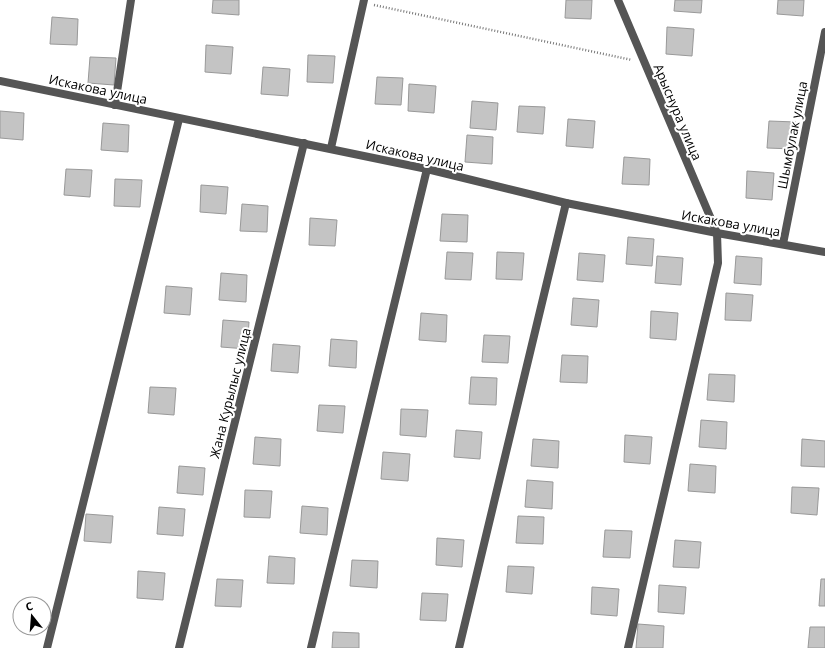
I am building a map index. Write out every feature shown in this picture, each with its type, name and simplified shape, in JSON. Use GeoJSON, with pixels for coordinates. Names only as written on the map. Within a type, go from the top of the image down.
{"type":"FeatureCollection","features":[{"type":"Feature","properties":{"kind":"street"},"geometry":{"type":"LineString","coordinates":[[115,105],[131,0]]}},
{"type":"Feature","properties":{"kind":"street","name":"Арыснура улица"},"geometry":{"type":"LineString","coordinates":[[618,0],[717,233]]}},
{"type":"Feature","properties":{"kind":"street"},"geometry":{"type":"LineString","coordinates":[[331,148],[364,1]]}},
{"type":"Feature","properties":{"kind":"street","name":"Шымбулак улица"},"geometry":{"type":"LineString","coordinates":[[783,244],[825,32]]}},
{"type":"Feature","properties":{"kind":"street","name":"Искакова улица"},"geometry":{"type":"LineString","coordinates":[[0,81],[179,119],[331,148],[427,169],[566,203],[717,233],[825,252]]}},
{"type":"Feature","properties":{"kind":"street"},"geometry":{"type":"LineString","coordinates":[[47,648],[179,119]]}},
{"type":"Feature","properties":{"kind":"street","name":"Жана Курылыс улица"},"geometry":{"type":"LineString","coordinates":[[179,648],[304,143]]}},
{"type":"Feature","properties":{"kind":"street"},"geometry":{"type":"LineString","coordinates":[[311,648],[427,169]]}},
{"type":"Feature","properties":{"kind":"street"},"geometry":{"type":"LineString","coordinates":[[459,648],[566,203]]}},
{"type":"Feature","properties":{"kind":"street"},"geometry":{"type":"LineString","coordinates":[[628,648],[718,263],[717,233]]}},
{"type":"Feature","properties":{"kind":"path"},"geometry":{"type":"LineString","coordinates":[[364,1],[645,63]]}},
{"type":"Feature","properties":{"kind":"building"},"geometry":{"type":"Polygon","coordinates":[[[213,0],[239,0],[239,15],[212,13],[213,0]]]}},
{"type":"Feature","properties":{"kind":"building"},"geometry":{"type":"Polygon","coordinates":[[[566,0],[592,0],[591,19],[565,18],[566,0]]]}},
{"type":"Feature","properties":{"kind":"building"},"geometry":{"type":"Polygon","coordinates":[[[675,0],[702,0],[701,13],[674,11],[675,0]]]}},
{"type":"Feature","properties":{"kind":"building"},"geometry":{"type":"Polygon","coordinates":[[[778,0],[804,0],[803,16],[777,14],[778,0]]]}},
{"type":"Feature","properties":{"kind":"building"},"geometry":{"type":"Polygon","coordinates":[[[52,17],[78,19],[77,45],[50,44],[52,17]]]}},
{"type":"Feature","properties":{"kind":"building"},"geometry":{"type":"Polygon","coordinates":[[[667,27],[694,29],[692,56],[666,54],[667,27]]]}},
{"type":"Feature","properties":{"kind":"building"},"geometry":{"type":"Polygon","coordinates":[[[206,45],[233,47],[231,74],[205,72],[206,45]]]}},
{"type":"Feature","properties":{"kind":"building"},"geometry":{"type":"Polygon","coordinates":[[[308,55],[335,56],[333,83],[307,82],[308,55]]]}},
{"type":"Feature","properties":{"kind":"building"},"geometry":{"type":"Polygon","coordinates":[[[90,57],[116,58],[114,85],[88,83],[90,57]]]}},
{"type":"Feature","properties":{"kind":"building"},"geometry":{"type":"Polygon","coordinates":[[[263,67],[290,69],[288,96],[261,94],[263,67]]]}},
{"type":"Feature","properties":{"kind":"building"},"geometry":{"type":"Polygon","coordinates":[[[377,77],[403,78],[401,105],[375,104],[377,77]]]}},
{"type":"Feature","properties":{"kind":"building"},"geometry":{"type":"Polygon","coordinates":[[[409,84],[436,86],[434,113],[408,111],[409,84]]]}},
{"type":"Feature","properties":{"kind":"building"},"geometry":{"type":"Polygon","coordinates":[[[472,101],[498,103],[496,130],[470,128],[472,101]]]}},
{"type":"Feature","properties":{"kind":"building"},"geometry":{"type":"Polygon","coordinates":[[[519,106],[545,107],[543,134],[517,132],[519,106]]]}},
{"type":"Feature","properties":{"kind":"building"},"geometry":{"type":"Polygon","coordinates":[[[0,111],[24,113],[23,140],[0,138],[0,111]]]}},
{"type":"Feature","properties":{"kind":"building"},"geometry":{"type":"Polygon","coordinates":[[[568,119],[595,121],[593,148],[566,146],[568,119]]]}},
{"type":"Feature","properties":{"kind":"building"},"geometry":{"type":"Polygon","coordinates":[[[769,121],[796,122],[794,149],[767,148],[769,121]]]}},
{"type":"Feature","properties":{"kind":"building"},"geometry":{"type":"Polygon","coordinates":[[[103,123],[129,125],[128,152],[101,150],[103,123]]]}},
{"type":"Feature","properties":{"kind":"building"},"geometry":{"type":"Polygon","coordinates":[[[467,135],[493,137],[492,164],[465,162],[467,135]]]}},
{"type":"Feature","properties":{"kind":"building"},"geometry":{"type":"Polygon","coordinates":[[[624,157],[650,159],[649,185],[622,184],[624,157]]]}},
{"type":"Feature","properties":{"kind":"building"},"geometry":{"type":"Polygon","coordinates":[[[66,169],[92,170],[90,197],[64,195],[66,169]]]}},
{"type":"Feature","properties":{"kind":"building"},"geometry":{"type":"Polygon","coordinates":[[[747,171],[774,173],[772,200],[746,198],[747,171]]]}},
{"type":"Feature","properties":{"kind":"building"},"geometry":{"type":"Polygon","coordinates":[[[115,179],[142,180],[140,207],[114,206],[115,179]]]}},
{"type":"Feature","properties":{"kind":"building"},"geometry":{"type":"Polygon","coordinates":[[[201,185],[228,187],[226,214],[200,212],[201,185]]]}},
{"type":"Feature","properties":{"kind":"building"},"geometry":{"type":"Polygon","coordinates":[[[242,204],[268,206],[267,232],[240,231],[242,204]]]}},
{"type":"Feature","properties":{"kind":"building"},"geometry":{"type":"Polygon","coordinates":[[[442,214],[468,215],[467,242],[440,241],[442,214]]]}},
{"type":"Feature","properties":{"kind":"building"},"geometry":{"type":"Polygon","coordinates":[[[310,218],[337,220],[335,246],[309,245],[310,218]]]}},
{"type":"Feature","properties":{"kind":"building"},"geometry":{"type":"Polygon","coordinates":[[[628,237],[654,239],[652,266],[626,264],[628,237]]]}},
{"type":"Feature","properties":{"kind":"building"},"geometry":{"type":"Polygon","coordinates":[[[447,252],[473,253],[471,280],[445,279],[447,252]]]}},
{"type":"Feature","properties":{"kind":"building"},"geometry":{"type":"Polygon","coordinates":[[[497,252],[524,253],[522,280],[496,279],[497,252]]]}},
{"type":"Feature","properties":{"kind":"building"},"geometry":{"type":"Polygon","coordinates":[[[579,253],[605,255],[603,282],[577,280],[579,253]]]}},
{"type":"Feature","properties":{"kind":"building"},"geometry":{"type":"Polygon","coordinates":[[[657,256],[683,258],[681,285],[655,283],[657,256]]]}},
{"type":"Feature","properties":{"kind":"building"},"geometry":{"type":"Polygon","coordinates":[[[736,256],[762,258],[761,285],[734,283],[736,256]]]}},
{"type":"Feature","properties":{"kind":"building"},"geometry":{"type":"Polygon","coordinates":[[[221,273],[247,275],[246,302],[219,300],[221,273]]]}},
{"type":"Feature","properties":{"kind":"building"},"geometry":{"type":"Polygon","coordinates":[[[166,286],[192,288],[190,315],[164,313],[166,286]]]}},
{"type":"Feature","properties":{"kind":"building"},"geometry":{"type":"Polygon","coordinates":[[[726,293],[753,295],[751,321],[725,320],[726,293]]]}},
{"type":"Feature","properties":{"kind":"building"},"geometry":{"type":"Polygon","coordinates":[[[573,298],[599,300],[597,327],[571,325],[573,298]]]}},
{"type":"Feature","properties":{"kind":"building"},"geometry":{"type":"Polygon","coordinates":[[[651,311],[678,313],[676,340],[650,338],[651,311]]]}},
{"type":"Feature","properties":{"kind":"building"},"geometry":{"type":"Polygon","coordinates":[[[421,313],[447,315],[446,342],[419,340],[421,313]]]}},
{"type":"Feature","properties":{"kind":"building"},"geometry":{"type":"Polygon","coordinates":[[[223,320],[249,322],[247,349],[221,347],[223,320]]]}},
{"type":"Feature","properties":{"kind":"building"},"geometry":{"type":"Polygon","coordinates":[[[484,335],[510,336],[508,363],[482,362],[484,335]]]}},
{"type":"Feature","properties":{"kind":"building"},"geometry":{"type":"Polygon","coordinates":[[[331,339],[357,341],[356,368],[329,366],[331,339]]]}},
{"type":"Feature","properties":{"kind":"building"},"geometry":{"type":"Polygon","coordinates":[[[273,344],[300,346],[298,373],[271,371],[273,344]]]}},
{"type":"Feature","properties":{"kind":"building"},"geometry":{"type":"Polygon","coordinates":[[[562,355],[588,356],[587,383],[560,382],[562,355]]]}},
{"type":"Feature","properties":{"kind":"building"},"geometry":{"type":"Polygon","coordinates":[[[709,374],[735,375],[734,402],[707,400],[709,374]]]}},
{"type":"Feature","properties":{"kind":"building"},"geometry":{"type":"Polygon","coordinates":[[[471,377],[497,378],[496,405],[469,404],[471,377]]]}},
{"type":"Feature","properties":{"kind":"building"},"geometry":{"type":"Polygon","coordinates":[[[150,387],[176,388],[174,415],[148,413],[150,387]]]}},
{"type":"Feature","properties":{"kind":"building"},"geometry":{"type":"Polygon","coordinates":[[[319,405],[345,406],[343,433],[317,431],[319,405]]]}},
{"type":"Feature","properties":{"kind":"building"},"geometry":{"type":"Polygon","coordinates":[[[401,409],[428,410],[426,437],[400,435],[401,409]]]}},
{"type":"Feature","properties":{"kind":"building"},"geometry":{"type":"Polygon","coordinates":[[[701,420],[727,422],[726,449],[699,447],[701,420]]]}},
{"type":"Feature","properties":{"kind":"building"},"geometry":{"type":"Polygon","coordinates":[[[456,430],[482,432],[480,459],[454,457],[456,430]]]}},
{"type":"Feature","properties":{"kind":"building"},"geometry":{"type":"Polygon","coordinates":[[[625,435],[652,437],[650,464],[624,462],[625,435]]]}},
{"type":"Feature","properties":{"kind":"building"},"geometry":{"type":"Polygon","coordinates":[[[255,437],[281,439],[280,466],[253,464],[255,437]]]}},
{"type":"Feature","properties":{"kind":"building"},"geometry":{"type":"Polygon","coordinates":[[[533,439],[559,441],[558,468],[531,466],[533,439]]]}},
{"type":"Feature","properties":{"kind":"building"},"geometry":{"type":"Polygon","coordinates":[[[802,439],[825,441],[825,467],[801,466],[802,439]]]}},
{"type":"Feature","properties":{"kind":"building"},"geometry":{"type":"Polygon","coordinates":[[[383,452],[410,454],[408,481],[381,479],[383,452]]]}},
{"type":"Feature","properties":{"kind":"building"},"geometry":{"type":"Polygon","coordinates":[[[690,464],[716,466],[715,493],[688,491],[690,464]]]}},
{"type":"Feature","properties":{"kind":"building"},"geometry":{"type":"Polygon","coordinates":[[[179,466],[205,468],[203,495],[177,493],[179,466]]]}},
{"type":"Feature","properties":{"kind":"building"},"geometry":{"type":"Polygon","coordinates":[[[527,480],[553,482],[552,509],[525,507],[527,480]]]}},
{"type":"Feature","properties":{"kind":"building"},"geometry":{"type":"Polygon","coordinates":[[[792,487],[819,488],[817,515],[791,513],[792,487]]]}},
{"type":"Feature","properties":{"kind":"building"},"geometry":{"type":"Polygon","coordinates":[[[245,490],[272,491],[270,518],[244,517],[245,490]]]}},
{"type":"Feature","properties":{"kind":"building"},"geometry":{"type":"Polygon","coordinates":[[[302,506],[328,508],[327,535],[300,533],[302,506]]]}},
{"type":"Feature","properties":{"kind":"building"},"geometry":{"type":"Polygon","coordinates":[[[159,507],[185,509],[183,536],[157,534],[159,507]]]}},
{"type":"Feature","properties":{"kind":"building"},"geometry":{"type":"Polygon","coordinates":[[[86,514],[113,516],[111,543],[84,541],[86,514]]]}},
{"type":"Feature","properties":{"kind":"building"},"geometry":{"type":"Polygon","coordinates":[[[518,516],[544,517],[543,544],[516,543],[518,516]]]}},
{"type":"Feature","properties":{"kind":"building"},"geometry":{"type":"Polygon","coordinates":[[[605,530],[632,531],[630,558],[603,557],[605,530]]]}},
{"type":"Feature","properties":{"kind":"building"},"geometry":{"type":"Polygon","coordinates":[[[437,538],[464,540],[462,567],[436,565],[437,538]]]}},
{"type":"Feature","properties":{"kind":"building"},"geometry":{"type":"Polygon","coordinates":[[[675,540],[701,542],[699,568],[673,567],[675,540]]]}},
{"type":"Feature","properties":{"kind":"building"},"geometry":{"type":"Polygon","coordinates":[[[269,556],[295,558],[294,584],[267,583],[269,556]]]}},
{"type":"Feature","properties":{"kind":"building"},"geometry":{"type":"Polygon","coordinates":[[[352,560],[378,561],[377,588],[350,586],[352,560]]]}},
{"type":"Feature","properties":{"kind":"building"},"geometry":{"type":"Polygon","coordinates":[[[508,566],[534,567],[532,594],[506,592],[508,566]]]}},
{"type":"Feature","properties":{"kind":"building"},"geometry":{"type":"Polygon","coordinates":[[[138,571],[165,573],[163,600],[137,598],[138,571]]]}},
{"type":"Feature","properties":{"kind":"building"},"geometry":{"type":"Polygon","coordinates":[[[217,579],[243,580],[241,607],[215,606],[217,579]]]}},
{"type":"Feature","properties":{"kind":"building"},"geometry":{"type":"Polygon","coordinates":[[[821,579],[825,579],[825,606],[819,606],[821,579]]]}},
{"type":"Feature","properties":{"kind":"building"},"geometry":{"type":"Polygon","coordinates":[[[659,585],[686,587],[684,614],[658,612],[659,585]]]}},
{"type":"Feature","properties":{"kind":"building"},"geometry":{"type":"Polygon","coordinates":[[[592,587],[619,589],[617,616],[591,614],[592,587]]]}},
{"type":"Feature","properties":{"kind":"building"},"geometry":{"type":"Polygon","coordinates":[[[422,593],[448,594],[446,621],[420,620],[422,593]]]}},
{"type":"Feature","properties":{"kind":"building"},"geometry":{"type":"Polygon","coordinates":[[[638,624],[664,626],[663,648],[636,648],[638,624]]]}},
{"type":"Feature","properties":{"kind":"building"},"geometry":{"type":"Polygon","coordinates":[[[810,627],[825,627],[825,648],[808,648],[810,627]]]}},
{"type":"Feature","properties":{"kind":"building"},"geometry":{"type":"Polygon","coordinates":[[[333,632],[359,633],[359,648],[332,648],[333,632]]]}}]}
